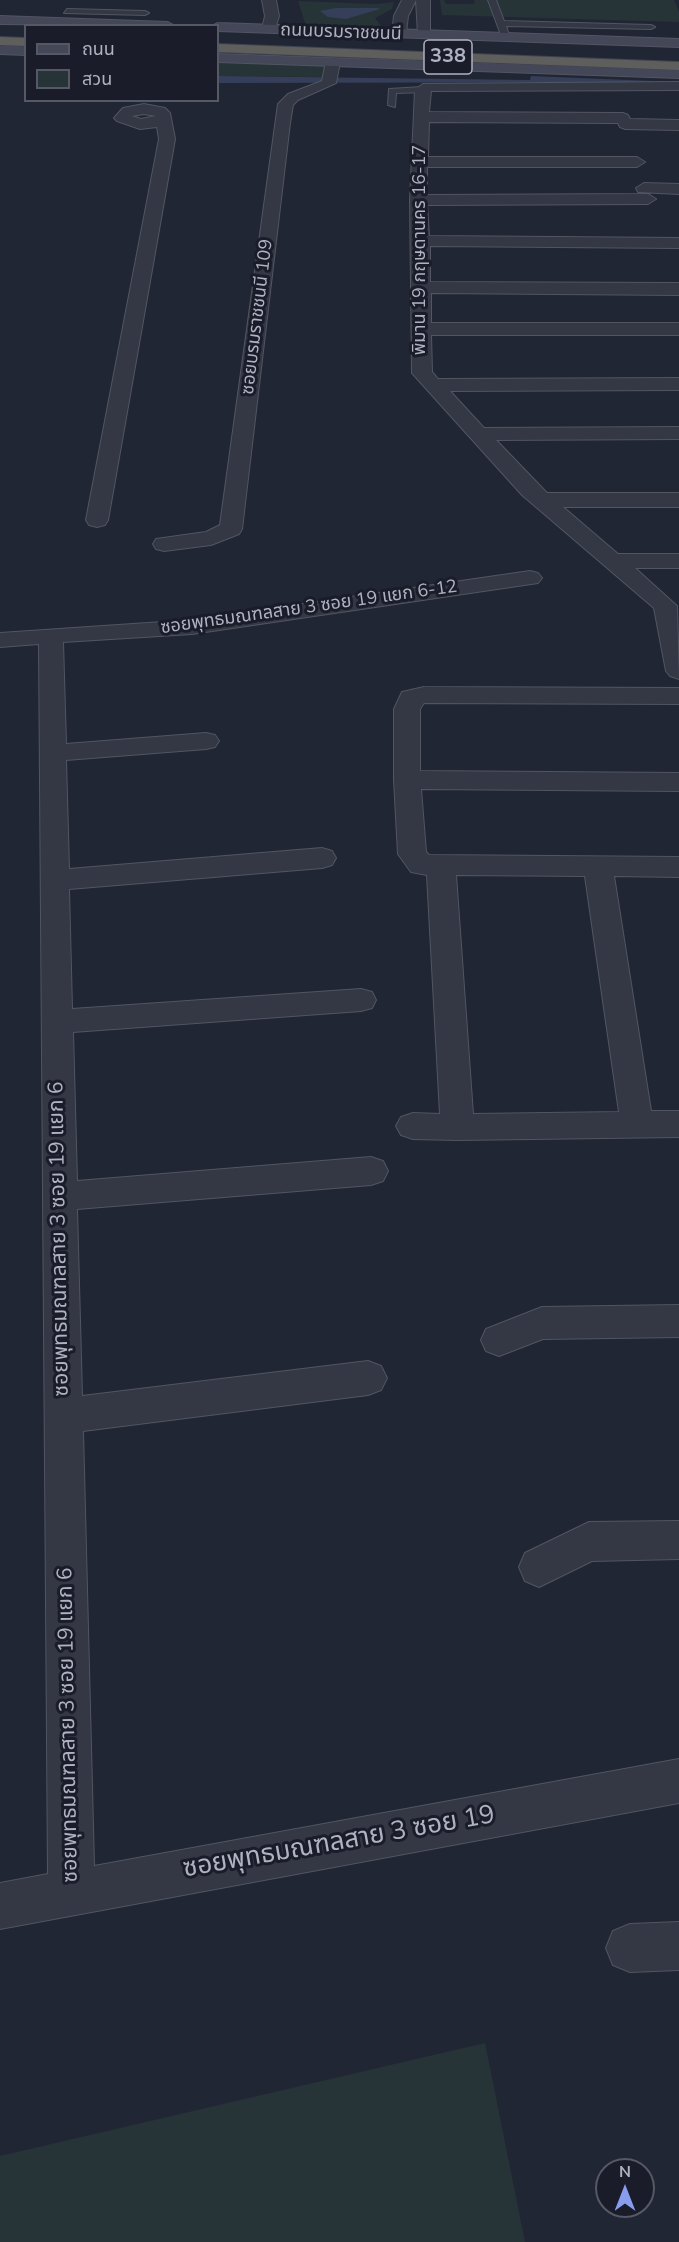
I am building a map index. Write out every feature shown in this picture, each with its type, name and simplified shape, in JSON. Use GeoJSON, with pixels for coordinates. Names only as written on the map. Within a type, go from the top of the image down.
{"type":"FeatureCollection","features":[{"type":"Feature","properties":{"kind":"highway"},"geometry":{"type":"LineString","coordinates":[[0,30],[24,31]]}},
{"type":"Feature","properties":{"kind":"highway","name":"ถนนบรมราชชนนี"},"geometry":{"type":"LineString","coordinates":[[219,37],[679,54]]}},
{"type":"Feature","properties":{"kind":"highway"},"geometry":{"type":"LineString","coordinates":[[0,41],[24,42]]}},
{"type":"Feature","properties":{"kind":"highway","name":"ถนนบรมราชชนนี"},"geometry":{"type":"LineString","coordinates":[[219,48],[679,66]]}},
{"type":"Feature","properties":{"kind":"main road"},"geometry":{"type":"LineString","coordinates":[[0,20],[65,16],[147,24]]}},
{"type":"Feature","properties":{"kind":"main road","name":"338"},"geometry":{"type":"LineString","coordinates":[[219,27],[679,43]]}},
{"type":"Feature","properties":{"kind":"main road"},"geometry":{"type":"LineString","coordinates":[[0,50],[24,51]]}},
{"type":"Feature","properties":{"kind":"main road","name":"338"},"geometry":{"type":"LineString","coordinates":[[219,58],[330,74],[614,80],[679,74]]}},
{"type":"Feature","properties":{"kind":"street"},"geometry":{"type":"LineString","coordinates":[[269,0],[272,16],[269,29]]}},
{"type":"Feature","properties":{"kind":"street"},"geometry":{"type":"LineString","coordinates":[[399,33],[401,16],[409,0]]}},
{"type":"Feature","properties":{"kind":"street"},"geometry":{"type":"LineString","coordinates":[[423,0],[425,34]]}},
{"type":"Feature","properties":{"kind":"street","name":"ซอยบรมราชชนนี 109"},"geometry":{"type":"LineString","coordinates":[[164,544],[211,538],[231,529],[286,104],[293,97],[330,74]]}},
{"type":"Feature","properties":{"kind":"street"},"geometry":{"type":"LineString","coordinates":[[425,88],[614,80],[679,86]]}},
{"type":"Feature","properties":{"kind":"street"},"geometry":{"type":"LineString","coordinates":[[614,80],[660,243]]}},
{"type":"Feature","properties":{"kind":"street","name":"พิมาน 19 กฤษดานคร 16-17"},"geometry":{"type":"LineString","coordinates":[[425,88],[420,117],[418,200],[422,241],[420,287],[422,373],[477,434],[542,500],[665,606],[674,625],[679,671]]}},
{"type":"Feature","properties":{"kind":"street"},"geometry":{"type":"LineString","coordinates":[[97,520],[167,139],[157,110]]}},
{"type":"Feature","properties":{"kind":"street"},"geometry":{"type":"LineString","coordinates":[[420,117],[679,124]]}},
{"type":"Feature","properties":{"kind":"street"},"geometry":{"type":"LineString","coordinates":[[420,162],[637,162]]}},
{"type":"Feature","properties":{"kind":"street"},"geometry":{"type":"LineString","coordinates":[[418,200],[649,205],[679,189]]}},
{"type":"Feature","properties":{"kind":"street"},"geometry":{"type":"LineString","coordinates":[[422,241],[679,243]]}},
{"type":"Feature","properties":{"kind":"street"},"geometry":{"type":"LineString","coordinates":[[420,287],[679,289]]}},
{"type":"Feature","properties":{"kind":"street"},"geometry":{"type":"LineString","coordinates":[[421,329],[679,329]]}},
{"type":"Feature","properties":{"kind":"street"},"geometry":{"type":"LineString","coordinates":[[433,385],[679,384]]}},
{"type":"Feature","properties":{"kind":"street"},"geometry":{"type":"LineString","coordinates":[[477,434],[679,434]]}},
{"type":"Feature","properties":{"kind":"street"},"geometry":{"type":"LineString","coordinates":[[542,500],[679,500]]}},
{"type":"Feature","properties":{"kind":"street"},"geometry":{"type":"LineString","coordinates":[[613,561],[679,561]]}},
{"type":"Feature","properties":{"kind":"street","name":"ซอยพุทธมณฑลสาย 3 ซอย 19 แยก 6-12"},"geometry":{"type":"LineString","coordinates":[[51,635],[192,627],[530,578]]}},
{"type":"Feature","properties":{"kind":"street"},"geometry":{"type":"LineString","coordinates":[[0,640],[51,635]]}},
{"type":"Feature","properties":{"kind":"street","name":"ซอยพุทธมณฑลสาย 3 ซอย 19 แยก 6"},"geometry":{"type":"LineString","coordinates":[[51,635],[72,1894]]}},
{"type":"Feature","properties":{"kind":"street"},"geometry":{"type":"LineString","coordinates":[[679,696],[423,695],[411,698],[407,709],[407,780],[412,854],[421,865],[679,867]]}},
{"type":"Feature","properties":{"kind":"street"},"geometry":{"type":"LineString","coordinates":[[53,753],[206,741]]}},
{"type":"Feature","properties":{"kind":"street"},"geometry":{"type":"LineString","coordinates":[[407,780],[679,782]]}},
{"type":"Feature","properties":{"kind":"street"},"geometry":{"type":"LineString","coordinates":[[54,880],[322,858]]}},
{"type":"Feature","properties":{"kind":"street"},"geometry":{"type":"LineString","coordinates":[[441,866],[457,1127]]}},
{"type":"Feature","properties":{"kind":"street"},"geometry":{"type":"LineString","coordinates":[[598,867],[637,1125]]}},
{"type":"Feature","properties":{"kind":"street"},"geometry":{"type":"LineString","coordinates":[[56,1022],[361,1000]]}},
{"type":"Feature","properties":{"kind":"street"},"geometry":{"type":"LineString","coordinates":[[413,1126],[679,1124]]}},
{"type":"Feature","properties":{"kind":"street"},"geometry":{"type":"LineString","coordinates":[[60,1196],[371,1171]]}},
{"type":"Feature","properties":{"kind":"street"},"geometry":{"type":"LineString","coordinates":[[499,1340],[542,1323],[679,1321]]}},
{"type":"Feature","properties":{"kind":"street"},"geometry":{"type":"LineString","coordinates":[[63,1416],[368,1378]]}},
{"type":"Feature","properties":{"kind":"street"},"geometry":{"type":"LineString","coordinates":[[539,1567],[589,1542],[679,1540]]}},
{"type":"Feature","properties":{"kind":"street","name":"ซอยพุทธมณฑลสาย 3 ซอย 19"},"geometry":{"type":"LineString","coordinates":[[0,1906],[679,1781]]}},
{"type":"Feature","properties":{"kind":"street"},"geometry":{"type":"LineString","coordinates":[[630,1948],[679,1946]]}},
{"type":"Feature","properties":{"kind":"lane"},"geometry":{"type":"LineString","coordinates":[[71,0],[65,16],[145,13]]}},
{"type":"Feature","properties":{"kind":"lane"},"geometry":{"type":"LineString","coordinates":[[492,0],[506,37]]}},
{"type":"Feature","properties":{"kind":"lane"},"geometry":{"type":"LineString","coordinates":[[500,23],[651,27]]}},
{"type":"Feature","properties":{"kind":"lane"},"geometry":{"type":"LineString","coordinates":[[392,105],[392,91],[425,88]]}},
{"type":"Feature","properties":{"kind":"green space"},"geometry":{"type":"Polygon","coordinates":[[[440,0],[444,0],[446,4],[475,4],[474,0],[674,0],[679,12],[679,22],[442,15],[440,0]]]}},
{"type":"Feature","properties":{"kind":"green space"},"geometry":{"type":"Polygon","coordinates":[[[298,1],[377,4],[394,2],[392,9],[375,18],[381,26],[306,26],[298,1]]]}},
{"type":"Feature","properties":{"kind":"green space"},"geometry":{"type":"Polygon","coordinates":[[[219,61],[326,65],[324,77],[219,76],[219,61]]]}},
{"type":"Feature","properties":{"kind":"green space"},"geometry":{"type":"Polygon","coordinates":[[[485,2043],[525,2242],[0,2242],[0,2156],[485,2043]]]}},
{"type":"Feature","properties":{"kind":"water"},"geometry":{"type":"Polygon","coordinates":[[[336,8],[380,9],[346,19],[328,17],[320,11],[336,8]]]}},
{"type":"Feature","properties":{"kind":"water"},"geometry":{"type":"Polygon","coordinates":[[[219,76],[530,80],[531,76],[677,82],[219,83],[219,76]]]}}]}
